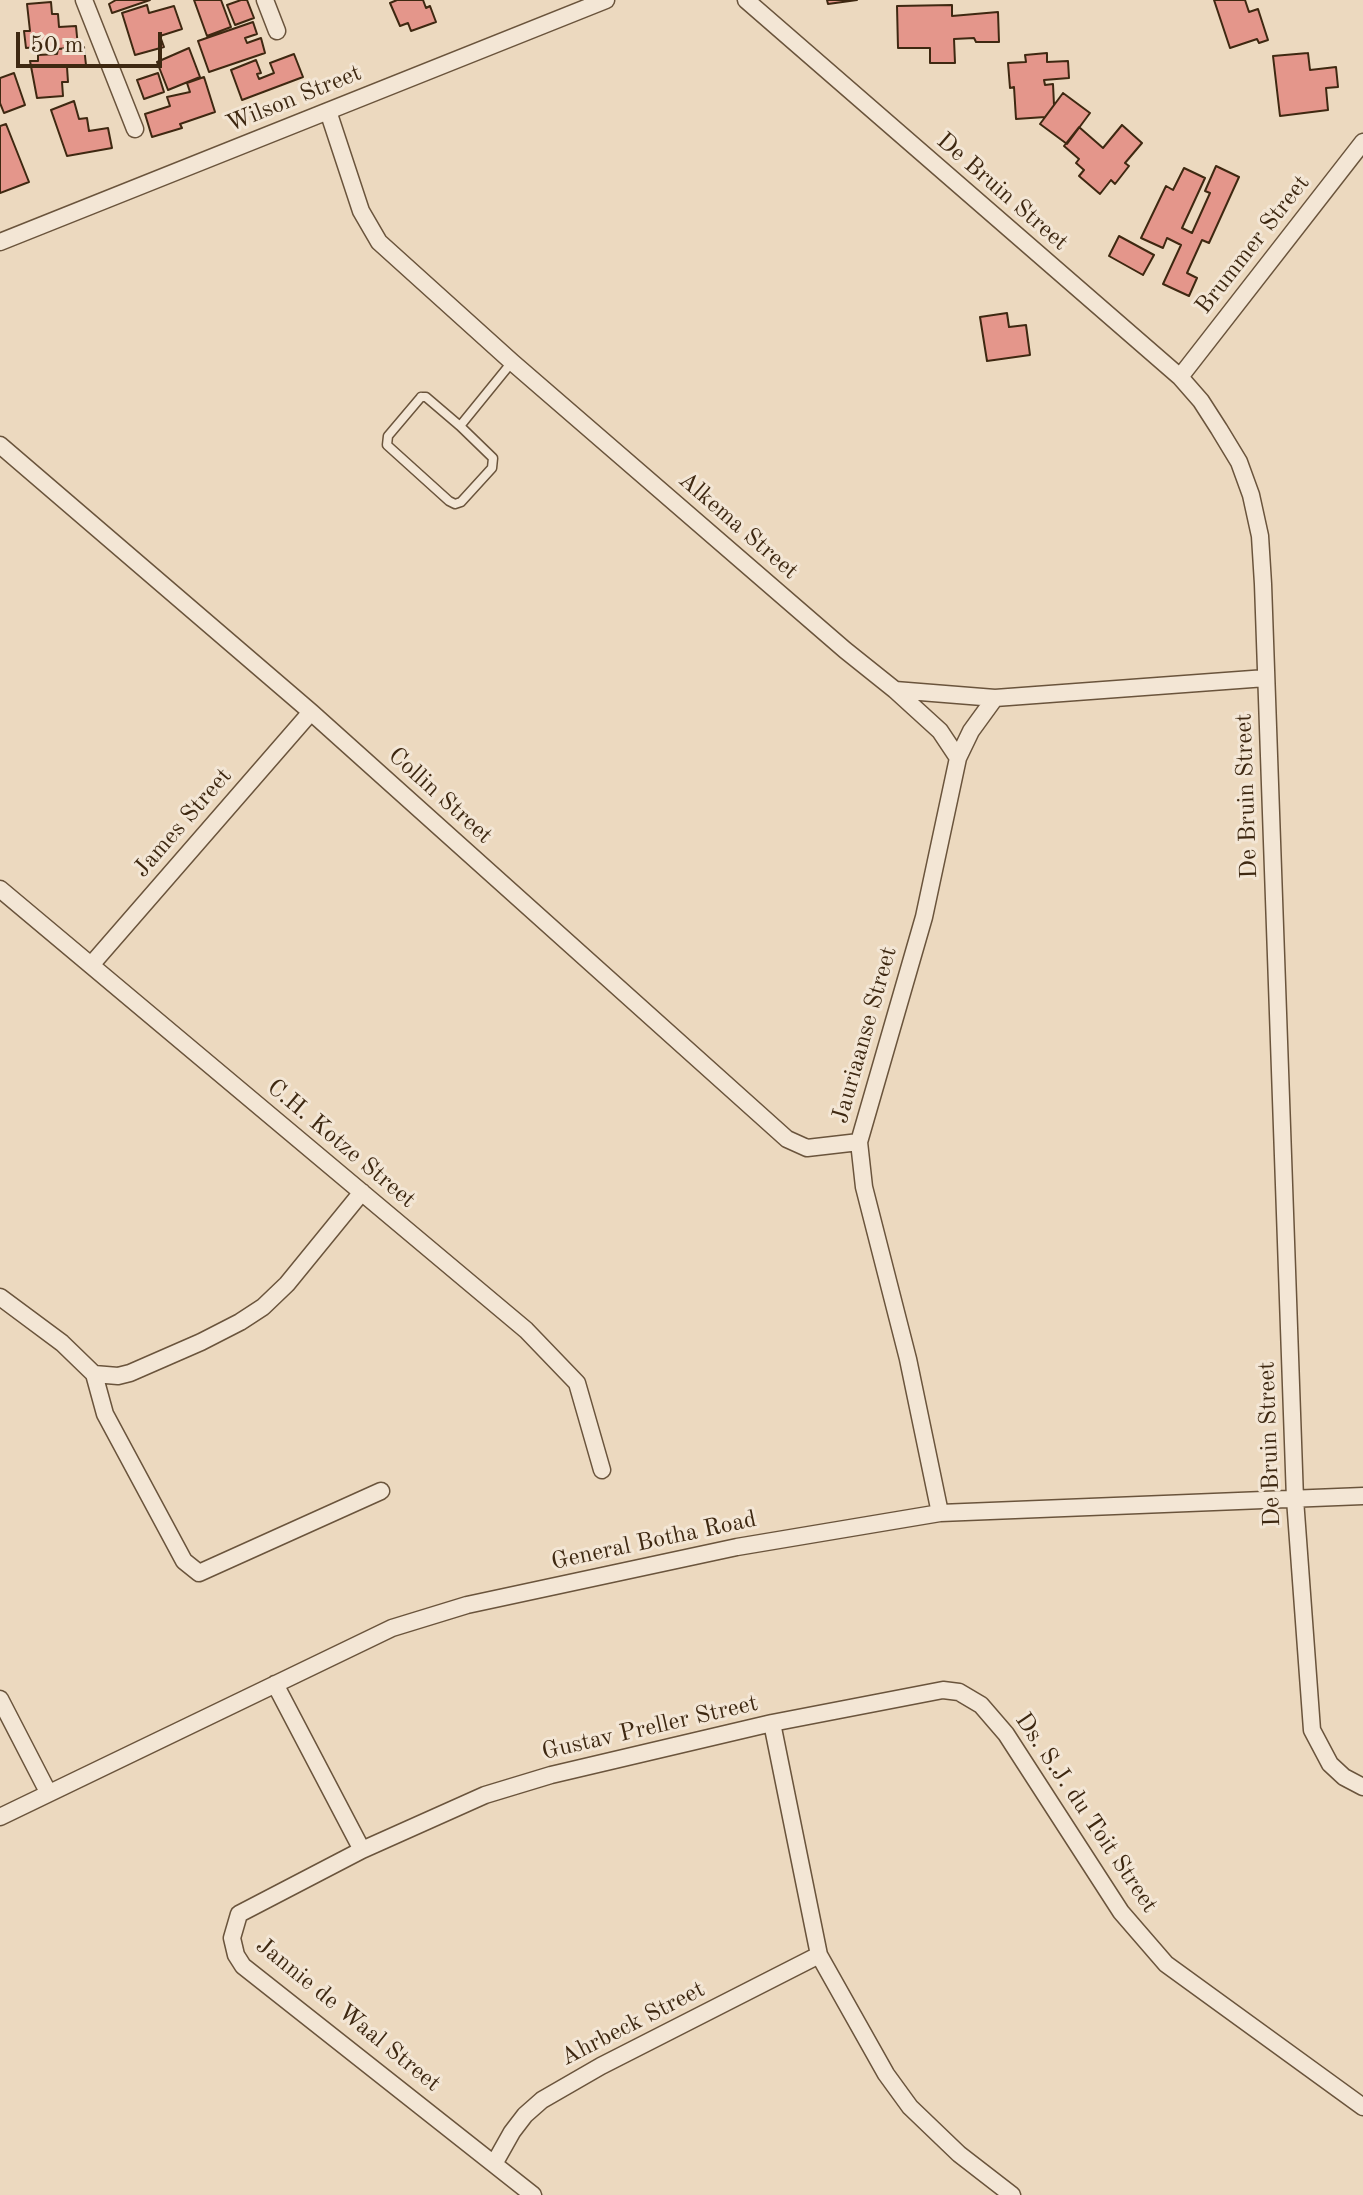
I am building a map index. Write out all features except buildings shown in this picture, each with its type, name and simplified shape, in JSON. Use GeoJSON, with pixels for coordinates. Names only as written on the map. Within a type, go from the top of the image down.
{"type":"FeatureCollection","features":[{"type":"Feature","properties":{"kind":"street"},"geometry":{"type":"LineString","coordinates":[[84,0],[135,129]]}},
{"type":"Feature","properties":{"kind":"street"},"geometry":{"type":"LineString","coordinates":[[265,0],[277,31]]}},
{"type":"Feature","properties":{"kind":"street","name":"Wilson Street"},"geometry":{"type":"LineString","coordinates":[[0,242],[606,0]]}},
{"type":"Feature","properties":{"kind":"street","name":"De Bruin Street"},"geometry":{"type":"LineString","coordinates":[[746,0],[1180,377],[1239,462],[1251,495],[1260,536],[1295,1499],[1312,1730],[1330,1764],[1344,1777],[1363,1787]]}},
{"type":"Feature","properties":{"kind":"street","name":"Alkema Street"},"geometry":{"type":"LineString","coordinates":[[328,111],[361,211],[379,242],[512,362],[895,690]]}},
{"type":"Feature","properties":{"kind":"street","name":"Brummer Street"},"geometry":{"type":"LineString","coordinates":[[1180,377],[1363,142]]}},
{"type":"Feature","properties":{"kind":"street","name":"Collin Street"},"geometry":{"type":"LineString","coordinates":[[0,445],[311,712],[787,1139],[807,1148],[859,1142]]}},
{"type":"Feature","properties":{"kind":"street"},"geometry":{"type":"LineString","coordinates":[[895,690],[995,698],[1266,678]]}},
{"type":"Feature","properties":{"kind":"street"},"geometry":{"type":"LineString","coordinates":[[895,690],[940,731],[958,758]]}},
{"type":"Feature","properties":{"kind":"street","name":"Jauriaanse Street"},"geometry":{"type":"LineString","coordinates":[[940,1513],[908,1359],[864,1187],[859,1142],[924,917],[958,758],[971,731],[995,698]]}},
{"type":"Feature","properties":{"kind":"street","name":"James Street"},"geometry":{"type":"LineString","coordinates":[[91,965],[311,712]]}},
{"type":"Feature","properties":{"kind":"street","name":"C.H. Kotze Street"},"geometry":{"type":"LineString","coordinates":[[0,889],[514,1320],[561,1364],[581,1393],[602,1470]]}},
{"type":"Feature","properties":{"kind":"street"},"geometry":{"type":"LineString","coordinates":[[94,1374],[118,1376],[130,1373],[240,1322],[263,1307],[287,1284],[362,1192]]}},
{"type":"Feature","properties":{"kind":"street"},"geometry":{"type":"LineString","coordinates":[[0,1297],[62,1343],[94,1374],[105,1414],[184,1561],[199,1573],[381,1491]]}},
{"type":"Feature","properties":{"kind":"street","name":"General Botha Road"},"geometry":{"type":"LineString","coordinates":[[0,1817],[392,1628],[467,1605],[737,1547],[940,1513],[1363,1496]]}},
{"type":"Feature","properties":{"kind":"street"},"geometry":{"type":"LineString","coordinates":[[275,1684],[362,1850]]}},
{"type":"Feature","properties":{"kind":"street","name":"Gustav Preller Street"},"geometry":{"type":"LineString","coordinates":[[362,1850],[485,1795],[551,1775],[772,1723],[933,1692],[959,1692]]}},
{"type":"Feature","properties":{"kind":"street","name":"Ds. S.J. du Toit Street"},"geometry":{"type":"LineString","coordinates":[[959,1692],[981,1705],[1006,1734],[1121,1912],[1166,1964],[1363,2107]]}},
{"type":"Feature","properties":{"kind":"street"},"geometry":{"type":"LineString","coordinates":[[0,1699],[48,1792]]}},
{"type":"Feature","properties":{"kind":"street"},"geometry":{"type":"LineString","coordinates":[[772,1723],[819,1955],[886,2074],[910,2107],[959,2154],[1012,2195]]}},
{"type":"Feature","properties":{"kind":"street","name":"Jannie de Waal Street"},"geometry":{"type":"LineString","coordinates":[[362,1850],[239,1914],[232,1938],[236,1955],[243,1966],[533,2195]]}},
{"type":"Feature","properties":{"kind":"street","name":"Ahrbeck Street"},"geometry":{"type":"LineString","coordinates":[[494,2164],[512,2132],[542,2100],[601,2066],[819,1955]]}},
{"type":"Feature","properties":{"kind":"lane"},"geometry":{"type":"LineString","coordinates":[[460,426],[512,362]]}},
{"type":"Feature","properties":{"kind":"lane"},"geometry":{"type":"LineString","coordinates":[[421,397],[426,397],[460,426],[492,455],[494,464],[465,499],[455,504],[389,450],[386,443],[388,436],[421,397]]}}]}
